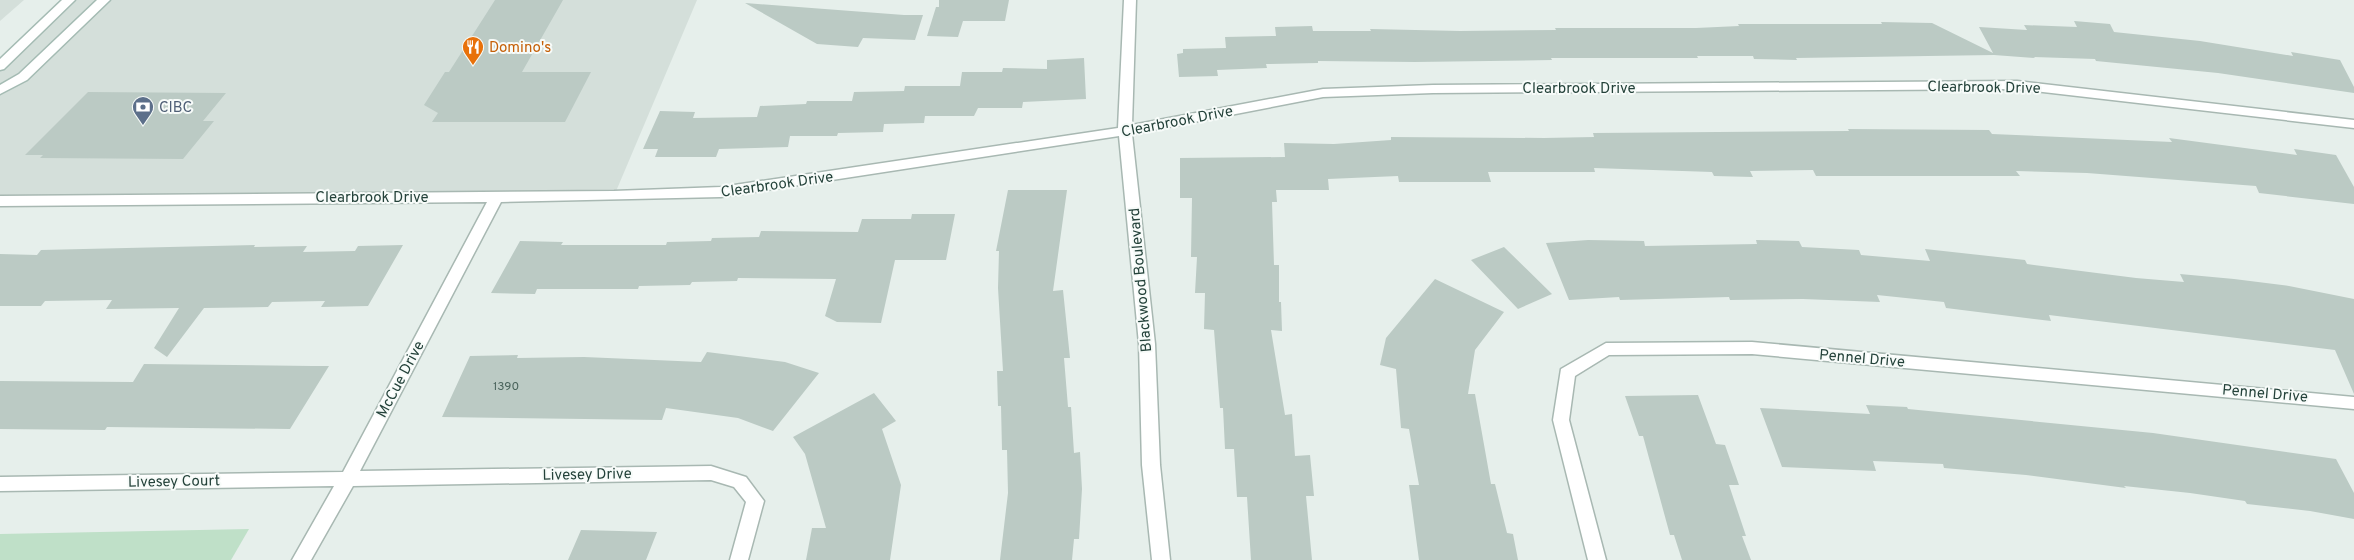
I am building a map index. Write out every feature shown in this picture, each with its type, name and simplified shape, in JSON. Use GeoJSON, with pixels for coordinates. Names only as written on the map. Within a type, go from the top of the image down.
{"type":"FeatureCollection","features":[{"type":"Feature","properties":{"kind":"street"},"geometry":{"type":"LineString","coordinates":[[0,66],[69,0]]}},
{"type":"Feature","properties":{"kind":"street"},"geometry":{"type":"LineString","coordinates":[[0,90],[23,77],[104,0]]}},
{"type":"Feature","properties":{"kind":"street","name":"Blackwood Boulevard"},"geometry":{"type":"LineString","coordinates":[[1130,0],[1126,131],[1146,344],[1151,465],[1161,560]]}},
{"type":"Feature","properties":{"kind":"street","name":"Clearbrook Drive"},"geometry":{"type":"LineString","coordinates":[[0,201],[721,192],[1126,131],[1323,93],[1443,89],[2017,84],[2354,124]]}},
{"type":"Feature","properties":{"kind":"street","name":"McCue Drive"},"geometry":{"type":"LineString","coordinates":[[301,560],[348,478],[497,196]]}},
{"type":"Feature","properties":{"kind":"street","name":"Pennel Drive"},"geometry":{"type":"LineString","coordinates":[[1597,560],[1561,420],[1567,373],[1606,349],[1752,348],[2354,403]]}},
{"type":"Feature","properties":{"kind":"street","name":"Livesey Drive"},"geometry":{"type":"LineString","coordinates":[[348,478],[711,472],[740,482],[755,502],[739,560]]}},
{"type":"Feature","properties":{"kind":"street","name":"Livesey Court"},"geometry":{"type":"LineString","coordinates":[[0,484],[348,478]]}},
{"type":"Feature","properties":{"kind":"shaded area"},"geometry":{"type":"Polygon","coordinates":[[[0,0],[24,0],[0,21],[0,0]]]}},
{"type":"Feature","properties":{"kind":"shaded area"},"geometry":{"type":"Polygon","coordinates":[[[69,0],[697,0],[614,196],[0,200],[0,67],[69,0]]]}},
{"type":"Feature","properties":{"kind":"green space"},"geometry":{"type":"Polygon","coordinates":[[[249,529],[231,560],[0,560],[0,534],[249,529]]]}},
{"type":"Feature","properties":{"kind":"building"},"geometry":{"type":"Polygon","coordinates":[[[495,0],[563,0],[522,72],[591,72],[565,122],[432,122],[438,113],[424,105],[445,72],[449,72],[495,0]]]}},
{"type":"Feature","properties":{"kind":"building"},"geometry":{"type":"Polygon","coordinates":[[[939,0],[1009,0],[1005,21],[963,21],[958,37],[927,36],[936,7],[939,7],[939,0]]]}},
{"type":"Feature","properties":{"kind":"building"},"geometry":{"type":"Polygon","coordinates":[[[745,3],[923,15],[915,40],[863,38],[858,47],[817,44],[745,3]]]}},
{"type":"Feature","properties":{"kind":"building"},"geometry":{"type":"Polygon","coordinates":[[[2074,21],[2110,24],[2114,32],[2200,41],[2293,56],[2291,52],[2340,60],[2354,87],[2354,93],[2218,73],[2096,61],[2095,59],[1994,55],[1796,58],[1797,60],[1754,59],[1753,56],[1697,56],[1698,58],[1551,58],[1552,60],[1415,62],[1318,61],[1318,63],[1266,64],[1267,68],[1217,70],[1218,76],[1179,77],[1177,54],[1183,53],[1183,49],[1226,48],[1225,37],[1276,36],[1275,27],[1312,26],[1313,31],[1371,31],[1370,29],[1460,31],[1556,30],[1555,28],[1696,28],[1739,26],[1738,24],[1882,24],[1881,22],[1932,23],[1993,53],[1979,27],[2027,30],[2024,25],[2077,27],[2074,21]]]}},
{"type":"Feature","properties":{"kind":"building"},"geometry":{"type":"Polygon","coordinates":[[[1084,58],[1086,99],[1023,102],[1022,108],[978,108],[974,116],[925,116],[924,123],[884,124],[883,132],[838,133],[837,136],[790,136],[788,147],[719,149],[716,157],[655,157],[658,149],[643,149],[660,111],[695,112],[693,118],[757,117],[760,106],[806,104],[807,101],[852,101],[854,92],[904,91],[905,86],[960,86],[962,72],[1002,72],[1003,68],[1047,69],[1047,60],[1084,58]]]}},
{"type":"Feature","properties":{"kind":"building","name":"CIBC"},"geometry":{"type":"Polygon","coordinates":[[[88,92],[226,93],[203,121],[214,121],[183,159],[40,158],[43,155],[25,155],[88,92]]]}},
{"type":"Feature","properties":{"kind":"building"},"geometry":{"type":"Polygon","coordinates":[[[1848,129],[1989,130],[1992,134],[2172,142],[2169,138],[2297,155],[2294,149],[2336,155],[2354,187],[2354,204],[2259,193],[2256,186],[2087,173],[2016,171],[2020,176],[1816,176],[1813,170],[1750,171],[1753,177],[1714,176],[1712,172],[1594,168],[1595,172],[1488,172],[1491,182],[1399,182],[1398,176],[1328,179],[1329,190],[1276,190],[1277,202],[1272,202],[1274,265],[1279,265],[1279,302],[1281,302],[1282,331],[1271,330],[1285,415],[1292,414],[1295,456],[1310,455],[1314,496],[1306,496],[1312,560],[1251,560],[1247,497],[1237,497],[1234,449],[1225,449],[1223,408],[1220,408],[1214,330],[1204,329],[1205,293],[1195,293],[1197,257],[1191,257],[1192,198],[1180,198],[1180,158],[1285,157],[1284,143],[1334,144],[1391,140],[1391,137],[1544,138],[1594,137],[1593,133],[1849,131],[1848,129]]]}},
{"type":"Feature","properties":{"kind":"building"},"geometry":{"type":"Polygon","coordinates":[[[1008,190],[1067,190],[1053,291],[1063,290],[1070,358],[1064,358],[1068,407],[1071,407],[1074,453],[1080,452],[1082,489],[1079,539],[1074,539],[1072,560],[1000,560],[1008,493],[1007,450],[1002,450],[1001,406],[998,406],[997,371],[1003,371],[998,288],[999,251],[996,251],[1008,190]]]}},
{"type":"Feature","properties":{"kind":"building"},"geometry":{"type":"Polygon","coordinates":[[[912,214],[955,214],[946,260],[895,260],[881,323],[837,322],[825,316],[836,279],[738,278],[737,281],[692,282],[690,285],[639,286],[638,289],[537,289],[535,294],[491,293],[520,241],[563,242],[561,245],[666,245],[667,242],[711,241],[712,238],[759,237],[761,231],[858,232],[862,219],[911,219],[912,214]]]}},
{"type":"Feature","properties":{"kind":"building"},"geometry":{"type":"Polygon","coordinates":[[[1588,240],[1644,241],[1645,246],[1757,244],[1756,240],[1799,241],[1802,247],[1859,250],[1861,255],[1930,261],[1925,249],[2025,260],[2027,264],[2136,278],[2184,282],[2180,274],[2234,279],[2289,286],[2354,299],[2354,394],[2335,350],[2049,315],[2051,321],[1946,308],[1944,302],[1877,295],[1880,302],[1803,299],[1730,300],[1729,297],[1620,300],[1619,297],[1569,300],[1546,243],[1588,240]]]}},
{"type":"Feature","properties":{"kind":"building"},"geometry":{"type":"Polygon","coordinates":[[[255,245],[254,247],[307,246],[303,252],[355,251],[358,246],[403,245],[368,306],[321,307],[325,301],[272,302],[268,307],[204,308],[167,357],[154,348],[179,308],[106,309],[112,300],[45,301],[41,306],[0,306],[0,254],[37,255],[41,250],[255,245]]]}},
{"type":"Feature","properties":{"kind":"building"},"geometry":{"type":"Polygon","coordinates":[[[1504,247],[1552,294],[1518,309],[1471,260],[1504,247]]]}},
{"type":"Feature","properties":{"kind":"building"},"geometry":{"type":"Polygon","coordinates":[[[1435,279],[1504,312],[1475,350],[1468,394],[1475,394],[1491,484],[1495,484],[1507,533],[1513,534],[1518,560],[1419,560],[1409,485],[1419,485],[1409,429],[1401,428],[1396,369],[1380,365],[1386,338],[1435,279]]]}},
{"type":"Feature","properties":{"kind":"building"},"geometry":{"type":"Polygon","coordinates":[[[707,352],[785,362],[819,373],[773,431],[738,418],[666,408],[662,420],[442,417],[470,356],[518,355],[517,358],[584,357],[701,362],[707,352]]]}},
{"type":"Feature","properties":{"kind":"building"},"geometry":{"type":"Polygon","coordinates":[[[144,364],[329,366],[290,429],[107,427],[105,430],[0,429],[0,381],[133,382],[144,364]]]}},
{"type":"Feature","properties":{"kind":"building"},"geometry":{"type":"Polygon","coordinates":[[[874,393],[896,421],[882,429],[901,485],[890,560],[806,560],[812,528],[826,528],[805,454],[793,437],[874,393]]]}},
{"type":"Feature","properties":{"kind":"building"},"geometry":{"type":"Polygon","coordinates":[[[1698,395],[1716,444],[1725,445],[1739,485],[1729,485],[1746,536],[1742,536],[1751,560],[1682,560],[1674,535],[1670,535],[1643,436],[1639,436],[1625,396],[1698,395]]]}},
{"type":"Feature","properties":{"kind":"building"},"geometry":{"type":"Polygon","coordinates":[[[1866,405],[1907,407],[1908,409],[2153,433],[2336,459],[2354,493],[2354,519],[2310,511],[2247,504],[2245,501],[2190,493],[1944,468],[1943,464],[1873,461],[1876,471],[1782,467],[1760,408],[1870,414],[1866,405]]]}},
{"type":"Feature","properties":{"kind":"building"},"geometry":{"type":"Polygon","coordinates":[[[581,530],[657,532],[646,560],[568,560],[581,530]]]}},
{"type":"Feature","properties":{"kind":"place","name":"Domino's"},"geometry":{"type":"Point","coordinates":[473,66]}},
{"type":"Feature","properties":{"kind":"place","name":"CIBC"},"geometry":{"type":"Point","coordinates":[143,126]}}]}
